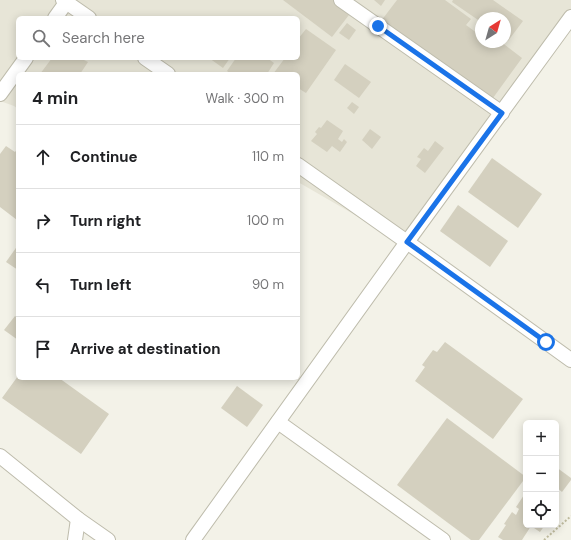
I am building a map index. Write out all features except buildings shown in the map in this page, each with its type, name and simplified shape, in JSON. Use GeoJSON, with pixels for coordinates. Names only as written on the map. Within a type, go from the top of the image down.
{"type":"FeatureCollection","features":[{"type":"Feature","properties":{"kind":"street"},"geometry":{"type":"LineString","coordinates":[[341,0],[502,113]]}},
{"type":"Feature","properties":{"kind":"street"},"geometry":{"type":"LineString","coordinates":[[56,16],[66,1],[86,16]]}},
{"type":"Feature","properties":{"kind":"street"},"geometry":{"type":"LineString","coordinates":[[193,540],[571,17]]}},
{"type":"Feature","properties":{"kind":"street"},"geometry":{"type":"LineString","coordinates":[[0,94],[25,60]]}},
{"type":"Feature","properties":{"kind":"street"},"geometry":{"type":"LineString","coordinates":[[148,60],[165,72]]}},
{"type":"Feature","properties":{"kind":"street"},"geometry":{"type":"LineString","coordinates":[[300,166],[571,360]]}},
{"type":"Feature","properties":{"kind":"street"},"geometry":{"type":"LineString","coordinates":[[278,422],[443,540]]}},
{"type":"Feature","properties":{"kind":"street"},"geometry":{"type":"LineString","coordinates":[[0,456],[78,519],[108,540]]}},
{"type":"Feature","properties":{"kind":"street"},"geometry":{"type":"LineString","coordinates":[[76,540],[78,519]]}},
{"type":"Feature","properties":{"kind":"path"},"geometry":{"type":"LineString","coordinates":[[544,540],[571,516]]}},
{"type":"Feature","properties":{"kind":"shaded area"},"geometry":{"type":"Polygon","coordinates":[[[0,0],[571,0],[571,13],[400,241],[300,183],[300,72],[16,72],[16,108],[0,101],[0,0]]]}},
{"type":"Feature","properties":{"kind":"route"},"geometry":{"type":"LineString","coordinates":[[378,26],[502,113],[407,242],[546,342]]}}]}
